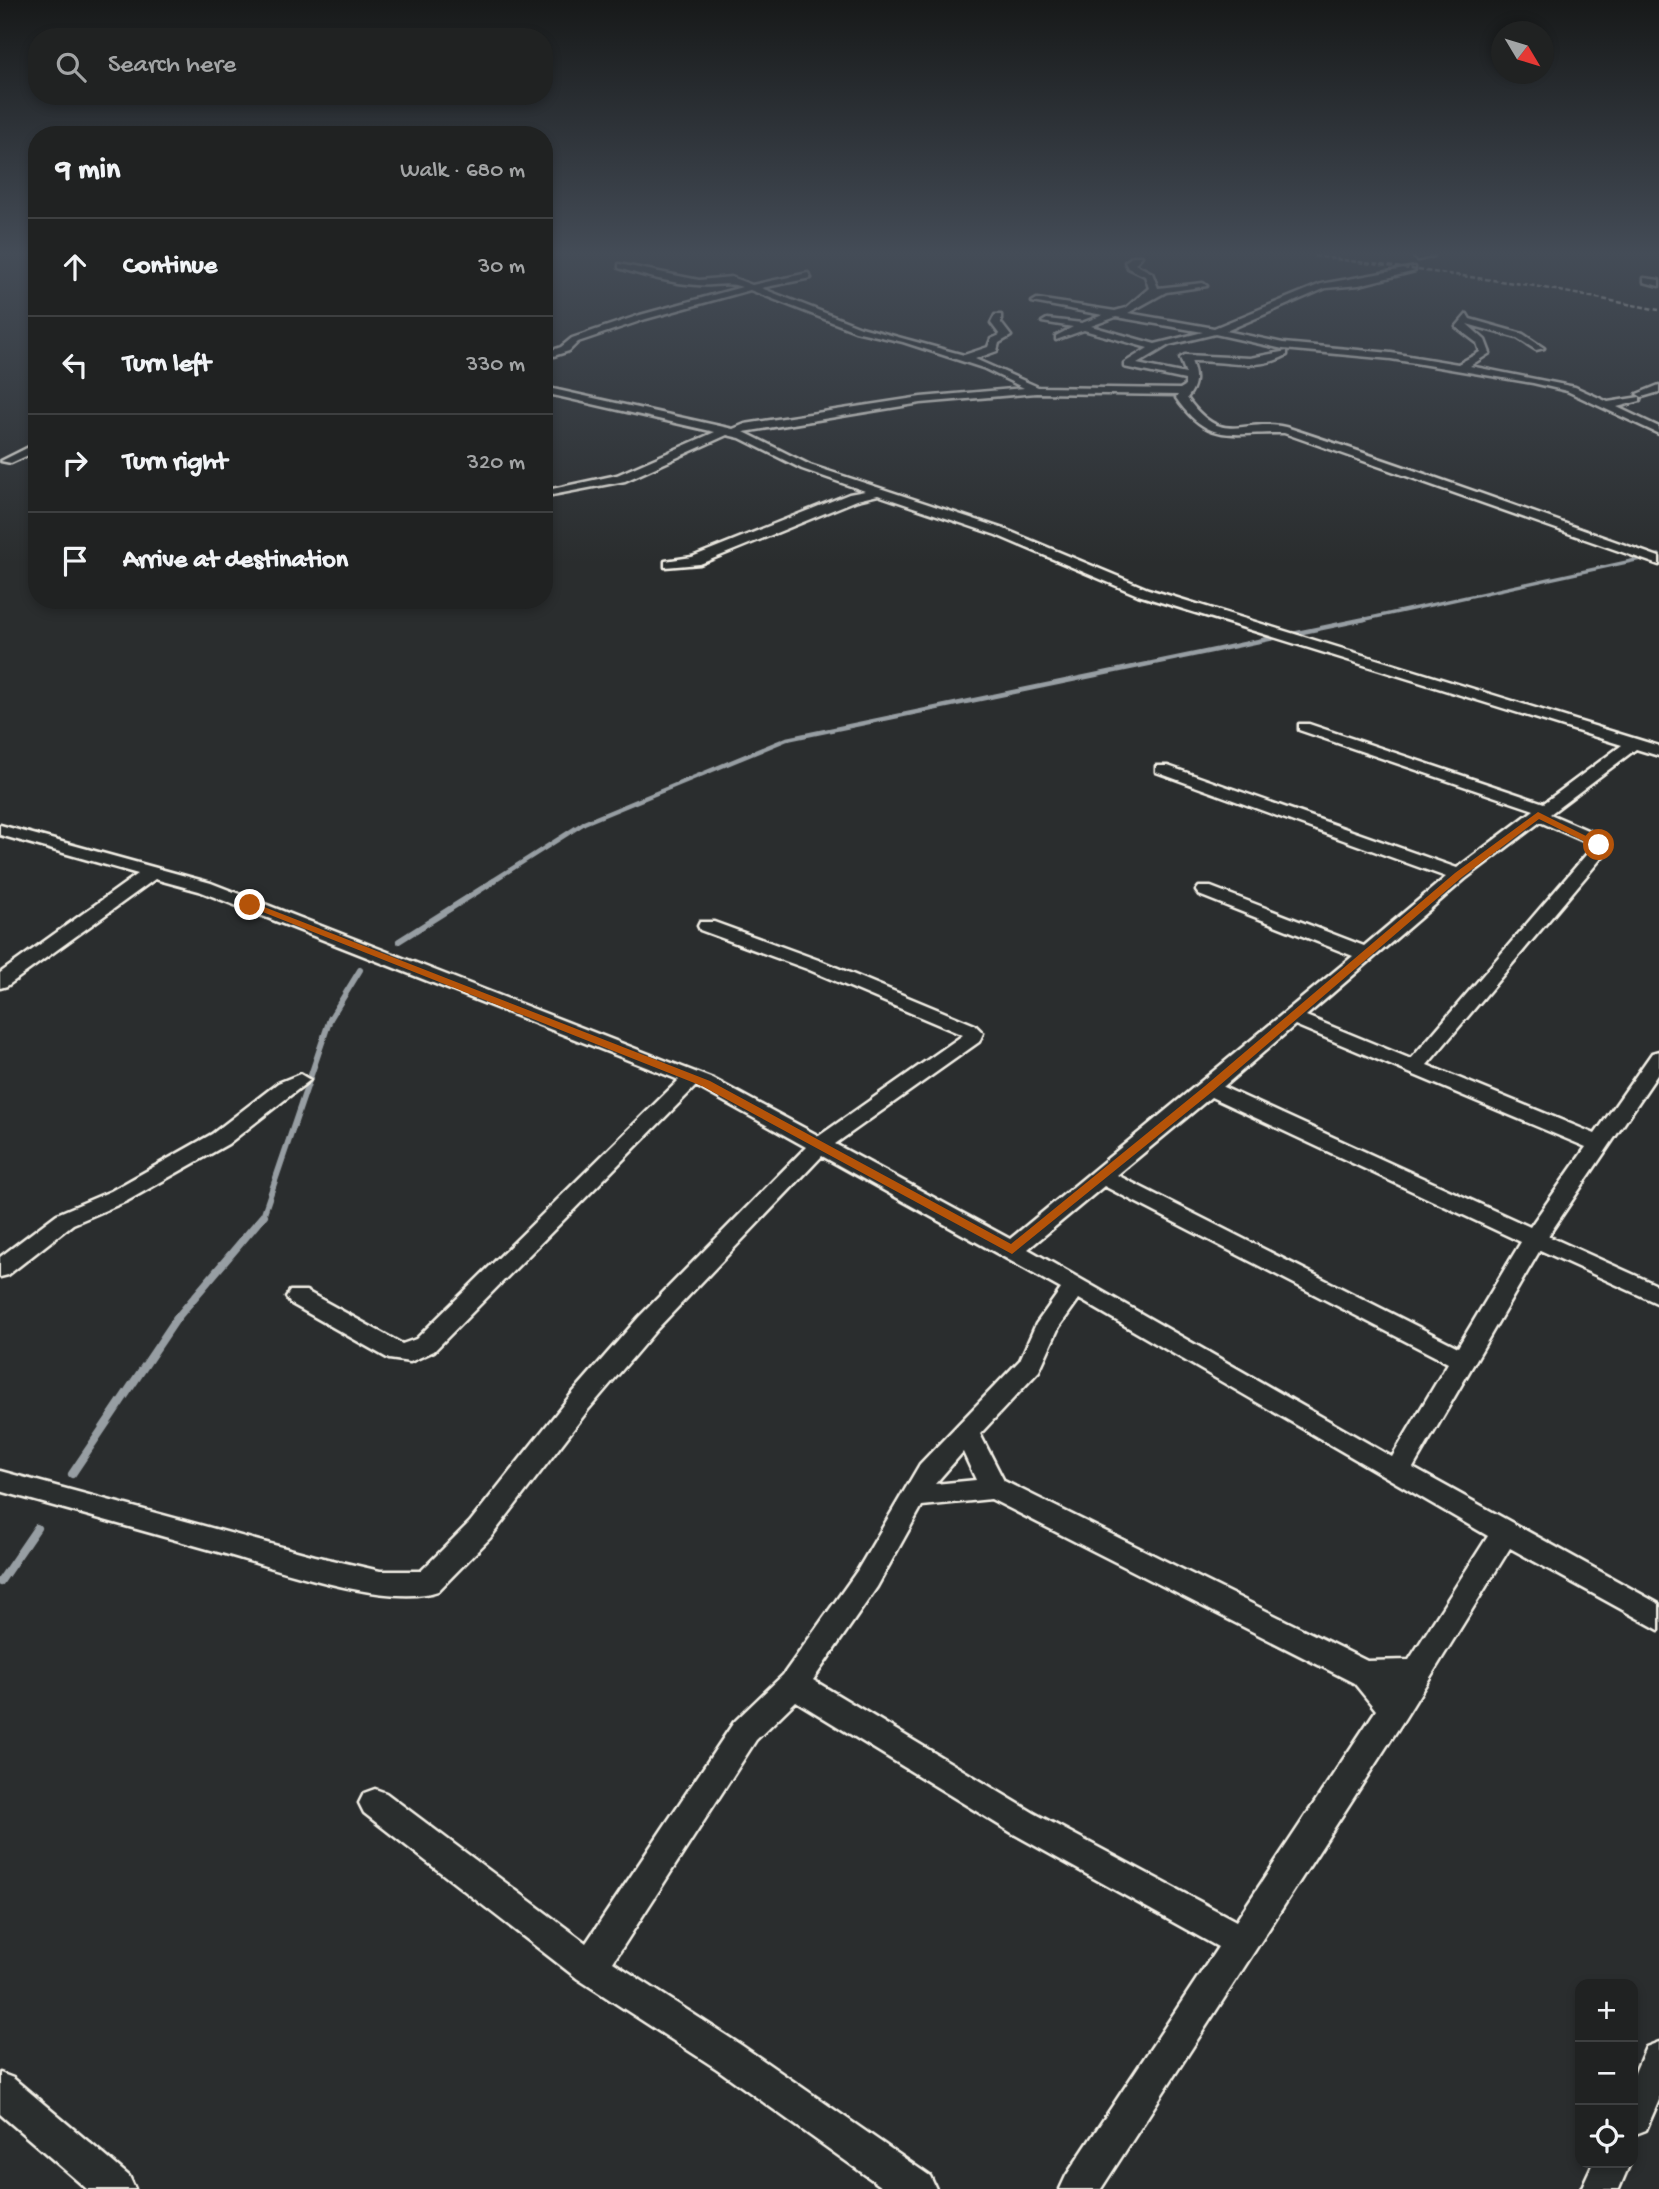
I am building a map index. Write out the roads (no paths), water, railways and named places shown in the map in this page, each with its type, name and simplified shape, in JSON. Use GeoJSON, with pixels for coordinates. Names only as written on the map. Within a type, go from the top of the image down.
{"type":"FeatureCollection","features":[{"type":"Feature","properties":{"kind":"street"},"geometry":{"type":"LineString","coordinates":[[1138,358],[1128,365],[1189,384]]}},
{"type":"Feature","properties":{"kind":"street"},"geometry":{"type":"LineString","coordinates":[[1185,358],[1189,384],[1181,398],[1212,431],[1232,433],[1265,428],[1285,430],[1659,561]]}},
{"type":"Feature","properties":{"kind":"street"},"geometry":{"type":"LineString","coordinates":[[1190,358],[1273,358]]}},
{"type":"Feature","properties":{"kind":"street"},"geometry":{"type":"LineString","coordinates":[[1391,358],[1461,367],[1564,387],[1659,431]]}},
{"type":"Feature","properties":{"kind":"street"},"geometry":{"type":"LineString","coordinates":[[1461,367],[1476,358]]}},
{"type":"Feature","properties":{"kind":"street"},"geometry":{"type":"LineString","coordinates":[[964,359],[987,366],[1036,390]]}},
{"type":"Feature","properties":{"kind":"street"},"geometry":{"type":"LineString","coordinates":[[556,492],[621,478],[745,427],[921,400],[1036,390],[1189,384]]}},
{"type":"Feature","properties":{"kind":"street"},"geometry":{"type":"LineString","coordinates":[[1606,406],[1659,388]]}},
{"type":"Feature","properties":{"kind":"street"},"geometry":{"type":"LineString","coordinates":[[553,392],[732,431],[798,464],[1000,532],[1143,592],[1659,751]]}},
{"type":"Feature","properties":{"kind":"street"},"geometry":{"type":"LineString","coordinates":[[1644,424],[1659,421]]}},
{"type":"Feature","properties":{"kind":"street"},"geometry":{"type":"LineString","coordinates":[[3,461],[28,450]]}},
{"type":"Feature","properties":{"kind":"street"},"geometry":{"type":"LineString","coordinates":[[670,564],[695,561],[853,497],[876,492]]}},
{"type":"Feature","properties":{"kind":"street"},"geometry":{"type":"LineString","coordinates":[[1304,727],[1542,812],[1595,840],[1600,849],[1415,1066]]}},
{"type":"Feature","properties":{"kind":"street"},"geometry":{"type":"LineString","coordinates":[[1012,1250],[1209,1088],[1459,875],[1634,743]]}},
{"type":"Feature","properties":{"kind":"street"},"geometry":{"type":"LineString","coordinates":[[1162,769],[1459,875]]}},
{"type":"Feature","properties":{"kind":"street"},"geometry":{"type":"LineString","coordinates":[[0,830],[205,887],[692,1078],[821,1144],[1012,1250],[1396,1472],[1659,1618]]}},
{"type":"Feature","properties":{"kind":"street"},"geometry":{"type":"LineString","coordinates":[[0,982],[154,871]]}},
{"type":"Feature","properties":{"kind":"street"},"geometry":{"type":"LineString","coordinates":[[1205,891],[1366,954]]}},
{"type":"Feature","properties":{"kind":"street"},"geometry":{"type":"LineString","coordinates":[[0,1480],[328,1570],[380,1582],[428,1583],[480,1530],[579,1403],[648,1323],[821,1144],[969,1042],[973,1032],[814,965],[707,926]]}},
{"type":"Feature","properties":{"kind":"street"},"geometry":{"type":"LineString","coordinates":[[1292,1017],[1599,1144]]}},
{"type":"Feature","properties":{"kind":"street"},"geometry":{"type":"LineString","coordinates":[[1396,1472],[1535,1238],[1659,1057]]}},
{"type":"Feature","properties":{"kind":"street"},"geometry":{"type":"LineString","coordinates":[[298,1297],[398,1353],[410,1353],[425,1345],[692,1078]]}},
{"type":"Feature","properties":{"kind":"street"},"geometry":{"type":"LineString","coordinates":[[0,1269],[65,1219],[119,1196],[220,1139],[285,1087],[300,1080]]}},
{"type":"Feature","properties":{"kind":"street"},"geometry":{"type":"LineString","coordinates":[[1209,1088],[1659,1296]]}},
{"type":"Feature","properties":{"kind":"street"},"geometry":{"type":"LineString","coordinates":[[1102,1176],[1463,1360]]}},
{"type":"Feature","properties":{"kind":"street"},"geometry":{"type":"LineString","coordinates":[[590,1967],[745,1731],[794,1684],[867,1579],[929,1471],[1030,1365],[1048,1324],[1075,1287]]}},
{"type":"Feature","properties":{"kind":"street"},"geometry":{"type":"LineString","coordinates":[[966,1432],[994,1488]]}},
{"type":"Feature","properties":{"kind":"street"},"geometry":{"type":"LineString","coordinates":[[913,1497],[994,1488],[1364,1674],[1394,1709]]}},
{"type":"Feature","properties":{"kind":"street"},"geometry":{"type":"LineString","coordinates":[[1079,2189],[1394,1709],[1505,1532]]}},
{"type":"Feature","properties":{"kind":"street"},"geometry":{"type":"LineString","coordinates":[[1364,1674],[1416,1672]]}},
{"type":"Feature","properties":{"kind":"street"},"geometry":{"type":"LineString","coordinates":[[794,1684],[1023,1824],[1240,1941]]}},
{"type":"Feature","properties":{"kind":"street"},"geometry":{"type":"LineString","coordinates":[[375,1803],[590,1967],[729,2057],[917,2189]]}},
{"type":"Feature","properties":{"kind":"street"},"geometry":{"type":"LineString","coordinates":[[1638,2106],[1659,2060]]}},
{"type":"Feature","properties":{"kind":"street"},"geometry":{"type":"LineString","coordinates":[[0,2091],[116,2189]]}},
{"type":"Feature","properties":{"kind":"street"},"geometry":{"type":"LineString","coordinates":[[1600,2189],[1610,2168]]}},
{"type":"Feature","properties":{"kind":"waterway"},"geometry":{"type":"LineString","coordinates":[[1357,621],[1659,555]]}},
{"type":"Feature","properties":{"kind":"waterway"},"geometry":{"type":"LineString","coordinates":[[491,882],[584,823],[787,739],[1365,619]]}},
{"type":"Feature","properties":{"kind":"waterway"},"geometry":{"type":"LineString","coordinates":[[399,941],[494,881]]}},
{"type":"Feature","properties":{"kind":"waterway"},"geometry":{"type":"LineString","coordinates":[[263,1216],[330,1019],[360,970]]}},
{"type":"Feature","properties":{"kind":"waterway"},"geometry":{"type":"LineString","coordinates":[[72,1474],[177,1318],[264,1215]]}},
{"type":"Feature","properties":{"kind":"waterway"},"geometry":{"type":"LineString","coordinates":[[0,1582],[37,1528]]}}]}
